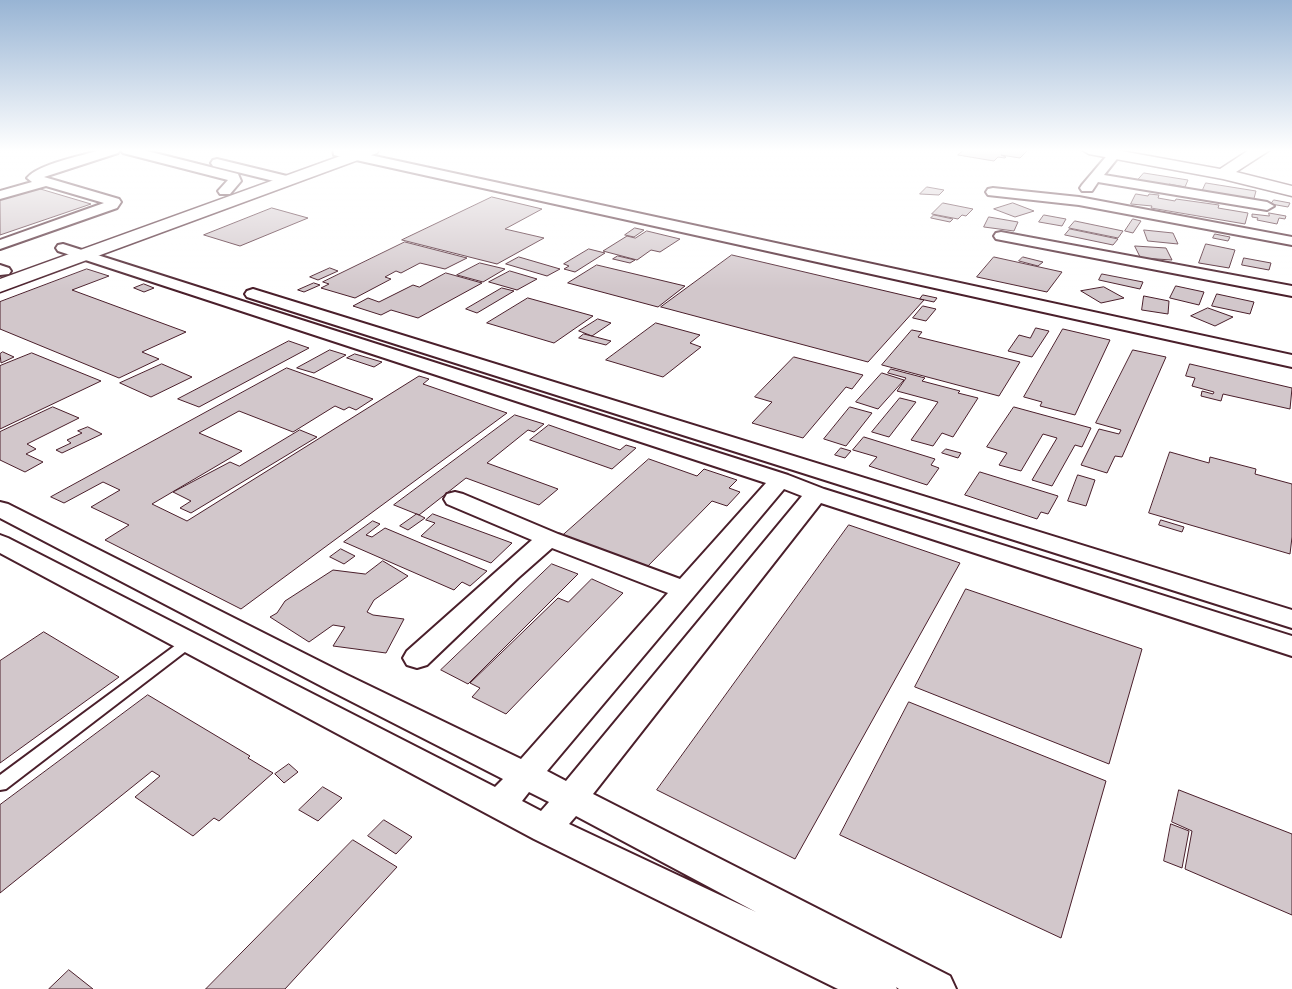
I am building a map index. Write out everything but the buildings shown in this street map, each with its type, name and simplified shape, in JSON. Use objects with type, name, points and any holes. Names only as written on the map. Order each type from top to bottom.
[{"type":"street","points":[[0,245],[112,205],[114,202],[94,196]]},
{"type":"street","points":[[1,275],[72,251],[212,196]]},
{"type":"street","points":[[72,251],[103,246],[241,196]]},
{"type":"street","points":[[541,196],[1292,361]]},
{"type":"street","points":[[1033,196],[1079,201],[1292,241]]},
{"type":"street","points":[[1079,201],[1082,196]]},
{"type":"street","points":[[1207,196],[1267,206]]},
{"type":"street","points":[[1001,236],[1292,291]]},
{"type":"street","points":[[103,246],[1292,619]]},
{"type":"street","points":[[72,251],[780,480],[816,494],[1292,646]]},
{"type":"street","points":[[500,804],[780,480]]},
{"type":"street","points":[[546,829],[816,494]]},
{"type":"street","points":[[455,499],[550,539],[685,590]]},
{"type":"street","points":[[0,509],[337,682],[570,798],[937,989]]},
{"type":"street","points":[[417,658],[509,572],[550,539]]},
{"type":"street","points":[[0,543],[546,829],[878,989]]},
{"type":"lane","points":[[0,784],[189,642]]}]
